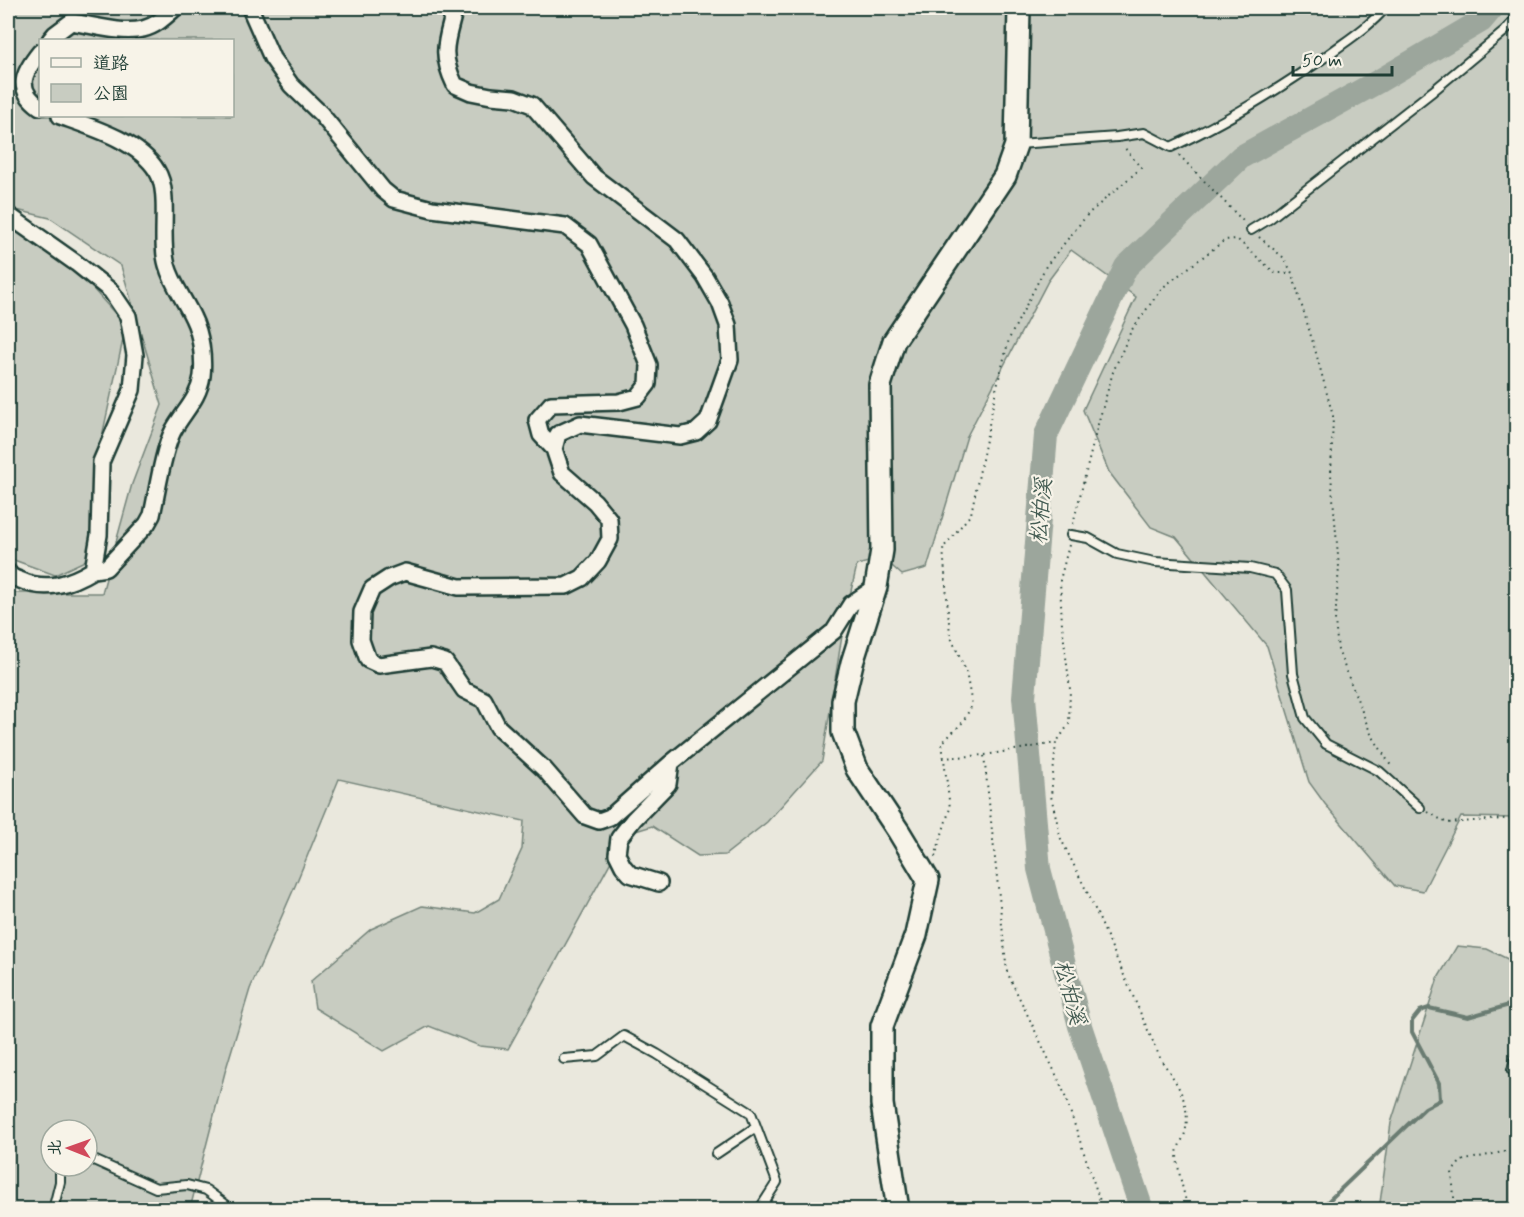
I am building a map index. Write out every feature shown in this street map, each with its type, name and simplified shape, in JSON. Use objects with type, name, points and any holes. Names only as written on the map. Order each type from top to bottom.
[{"type":"main road","points":[[898,1209],[882,1104],[882,1026],[916,935],[928,880],[856,769],[843,732],[843,701],[852,663],[876,587],[882,550],[880,385],[894,341],[1005,176],[1016,145],[1019,8]]},
{"type":"street","points":[[51,39],[71,22],[121,29],[144,29],[162,20],[175,8]]},
{"type":"street","points":[[250,8],[272,58],[291,85],[321,114],[383,190],[394,199],[432,209],[565,226],[590,244],[633,325],[649,365],[648,384],[638,397],[619,402],[550,404],[537,420],[541,435],[554,449],[562,473],[595,502],[609,519],[610,539],[598,561],[582,578],[566,586],[459,586],[405,572],[388,578],[372,589],[362,612],[361,640],[368,660],[379,665],[431,658],[445,662],[464,690],[484,700],[498,727],[545,770],[585,816],[599,821],[610,817],[671,764],[834,632],[852,604],[876,587]]},
{"type":"street","points":[[455,8],[445,50],[446,66],[455,86],[471,92],[514,98],[532,105],[594,177],[677,240],[720,303],[728,325],[730,360],[708,421],[696,432],[680,436],[580,424],[558,434],[554,449]]},
{"type":"street","points":[[39,53],[23,80],[30,100],[39,107]]},
{"type":"street","points":[[8,572],[10,576],[30,585],[52,586],[78,579],[93,570],[106,568],[147,524],[152,515],[173,432],[200,387],[202,373],[201,345],[194,319],[166,263],[163,190],[158,171],[140,152],[107,133],[63,117]]},
{"type":"street","points":[[8,215],[67,256],[111,291],[128,316],[135,355],[132,390],[101,462],[99,535],[93,570]]},
{"type":"street","points":[[659,883],[630,874],[617,854],[619,838],[668,784],[671,764]]},
{"type":"lane","points":[[1016,145],[1144,133],[1171,147],[1214,128],[1294,79],[1371,23],[1385,8]]},
{"type":"lane","points":[[1251,230],[1269,219],[1433,91],[1504,31],[1516,18]]},
{"type":"lane","points":[[1071,535],[1088,538],[1117,554],[1155,562],[1250,568],[1275,574],[1287,590],[1293,674],[1305,718],[1326,744],[1379,771],[1420,808]]},
{"type":"lane","points":[[564,1059],[597,1056],[624,1036],[751,1113],[777,1182],[759,1209]]},
{"type":"lane","points":[[1516,1055],[1512,1070],[1516,1072]]},
{"type":"lane","points":[[716,1154],[756,1127]]},
{"type":"lane","points":[[99,1162],[156,1188],[187,1185],[206,1190],[232,1209]]},
{"type":"lane","points":[[53,1209],[60,1178]]},
{"type":"path","points":[[928,880],[950,808],[942,743],[963,722],[972,705],[966,672],[950,635],[944,549],[971,514],[996,390],[1009,339],[1046,266],[1088,214],[1141,168],[1117,137]]},
{"type":"path","points":[[1171,147],[1251,230],[1284,258],[1292,273],[1333,416],[1330,475],[1339,567],[1335,621],[1338,650],[1370,732],[1395,772]]},
{"type":"path","points":[[1188,1209],[1177,1152],[1185,1132],[1186,1111],[1183,1095],[1176,1080],[1161,1060],[1091,900],[1061,839],[1051,796],[1056,743],[1069,724],[1070,689],[1062,626],[1060,580],[1113,372],[1131,331],[1162,288],[1225,240],[1237,239],[1275,273],[1292,273]]},
{"type":"path","points":[[943,758],[984,755],[1056,743]]},
{"type":"path","points":[[984,755],[1007,972],[1062,1087],[1104,1209]]},
{"type":"path","points":[[1420,808],[1447,823],[1516,818]]},
{"type":"path","points":[[1455,1209],[1452,1172],[1461,1161],[1516,1149]]},
{"type":"green space","points":[[8,8],[1516,8],[1516,818],[1461,817],[1423,891],[1395,886],[1325,804],[1309,782],[1267,646],[1176,537],[1151,527],[1109,472],[1083,410],[1136,297],[1071,250],[1048,281],[967,436],[927,568],[902,575],[883,558],[857,565],[845,617],[822,761],[767,822],[725,855],[698,856],[652,826],[626,834],[508,1049],[480,1046],[429,1026],[384,1051],[315,1008],[311,981],[371,929],[422,906],[475,913],[499,899],[522,849],[524,821],[339,779],[250,989],[225,1072],[190,1209],[8,1209],[8,593],[102,593],[132,484],[162,405],[121,266],[50,218],[8,208]]},
{"type":"green space","points":[[8,223],[18,225],[87,282],[126,326],[101,441],[89,559],[55,575],[14,560],[8,554]]},
{"type":"green space","points":[[1457,946],[1487,949],[1516,963],[1516,1209],[1379,1210],[1391,1123],[1438,978]]},
{"type":"waterway","name":"松柏溪","points":[[1142,1210],[1080,1026],[1039,869],[1024,697],[1046,435],[1126,267],[1241,157],[1379,81],[1481,21],[1492,8]]},
{"type":"waterway","points":[[1319,1210],[1425,1108],[1440,1100],[1439,1083],[1412,1032],[1412,1021],[1420,1011],[1429,1008],[1468,1017],[1516,1003]]}]
